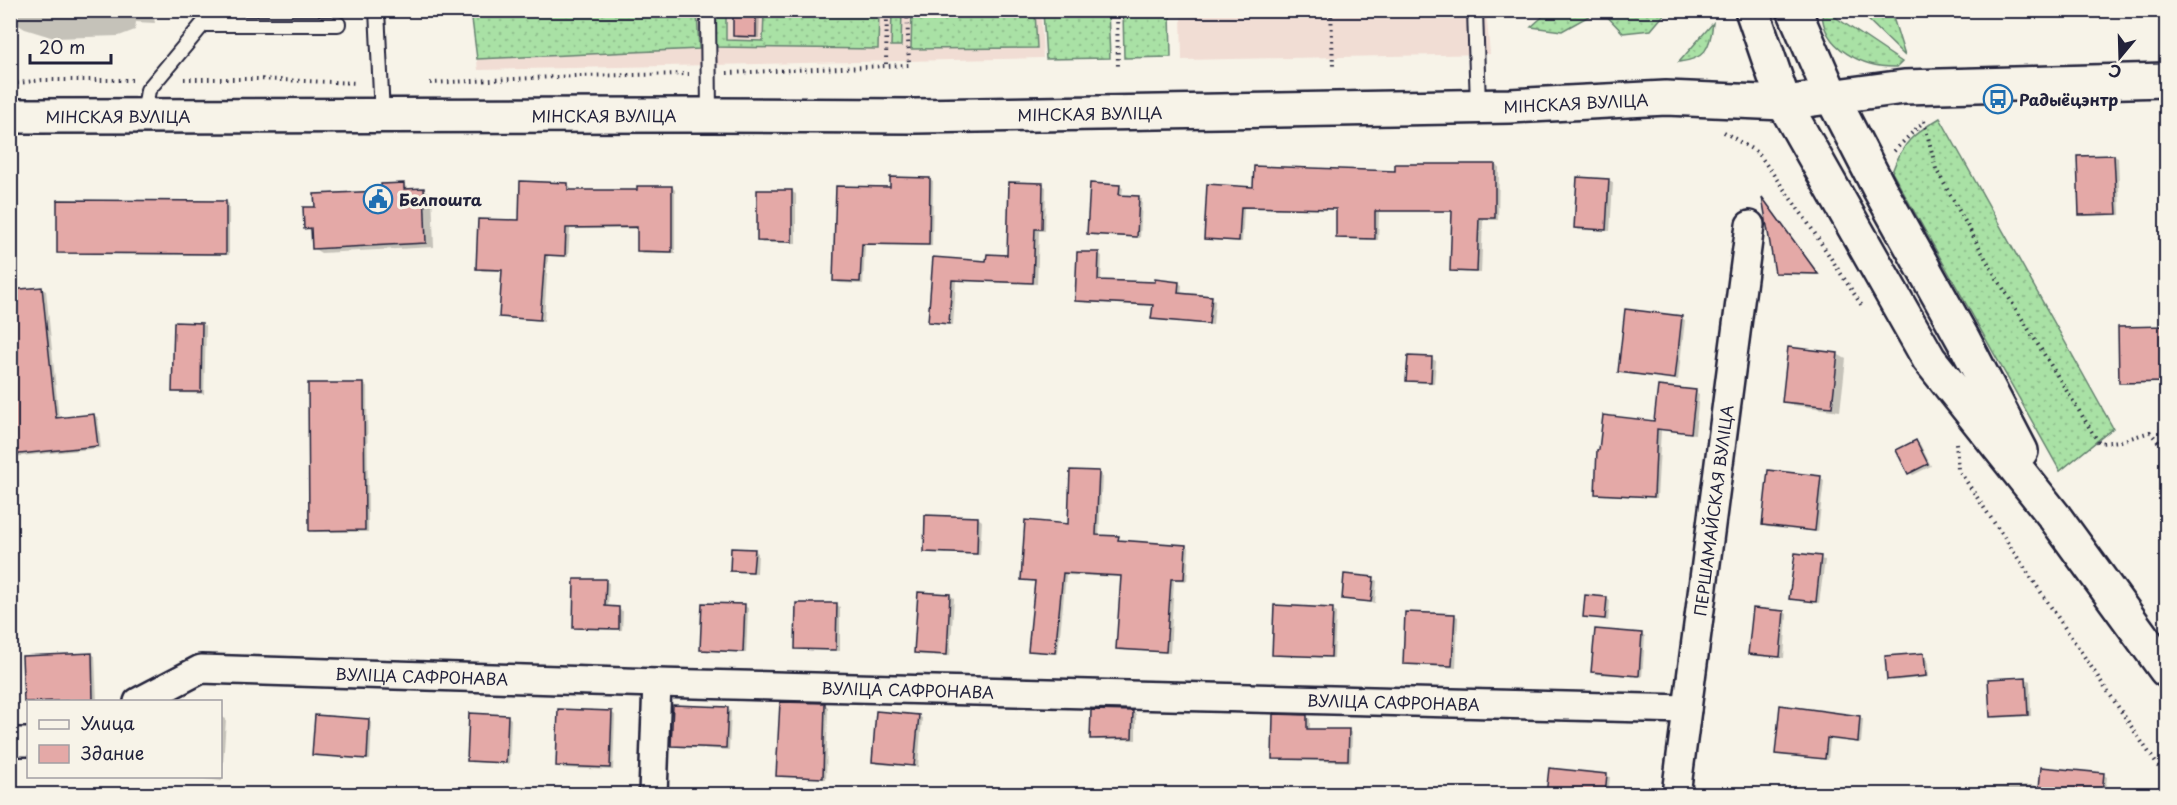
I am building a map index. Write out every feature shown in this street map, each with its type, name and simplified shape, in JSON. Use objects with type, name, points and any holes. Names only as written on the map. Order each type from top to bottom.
[{"type":"street","points":[[1752,10],[1784,103],[1929,359],[2054,516],[2166,670]]},
{"type":"street","points":[[1794,10],[1831,95],[1879,188],[1964,341],[2054,516]]},
{"type":"street","name":"МІНСКАЯ ВУЛІЦА","points":[[10,116],[144,115],[381,100],[709,115],[915,116],[1478,106],[1666,98],[1784,103],[1893,87],[2166,80]]},
{"type":"street","name":"ПЕРШАМАЙСКАЯ ВУЛІЦА","points":[[1676,795],[1750,225]]},
{"type":"street","name":"ВУЛІЦА САФРОНАВА","points":[[142,700],[201,669],[1687,709]]},
{"type":"street","points":[[653,795],[657,683]]},
{"type":"street","points":[[10,742],[27,742]]},
{"type":"lane","points":[[377,10],[381,100]]},
{"type":"lane","points":[[708,10],[709,115]]},
{"type":"lane","points":[[1475,10],[1478,106]]},
{"type":"lane","points":[[144,115],[148,90],[203,24],[338,24]]},
{"type":"path","points":[[886,64],[887,10]]},
{"type":"path","points":[[425,84],[576,76],[709,74],[886,64],[909,65],[907,10]]},
{"type":"path","points":[[1117,10],[1118,68]]},
{"type":"path","points":[[1331,10],[1333,66]]},
{"type":"path","points":[[10,84],[42,80],[255,79],[381,100]]},
{"type":"path","points":[[1893,153],[1924,121],[1936,169],[1992,272],[2100,443],[2121,441],[2150,432],[2166,451]]},
{"type":"path","points":[[1724,132],[1758,153],[1806,220],[1867,314]]},
{"type":"path","points":[[1956,441],[1958,469],[2166,778]]},
{"type":"shaded area","points":[[471,11],[1041,11],[1043,58],[478,70]]},
{"type":"shaded area","points":[[1181,11],[1486,11],[1490,54],[1182,60]]},
{"type":"green space","points":[[471,11],[697,11],[699,49],[477,59]]},
{"type":"green space","points":[[716,11],[726,11],[726,40],[763,41],[764,11],[879,11],[878,49],[715,47]]},
{"type":"green space","points":[[892,11],[902,11],[901,46],[891,46]]},
{"type":"green space","points":[[912,11],[1035,11],[1037,48],[911,49]]},
{"type":"green space","points":[[1043,11],[1108,11],[1110,58],[1046,59]]},
{"type":"green space","points":[[1123,11],[1170,11],[1171,57],[1124,58]]},
{"type":"green space","points":[[1549,11],[1598,11],[1562,31],[1531,27]]},
{"type":"green space","points":[[1602,11],[1667,11],[1651,30],[1623,33]]},
{"type":"green space","points":[[1822,11],[1826,11],[1902,62],[1897,67],[1884,66],[1871,64],[1847,54],[1829,36]]},
{"type":"green space","points":[[1859,11],[1891,11],[1905,56]]},
{"type":"green space","points":[[1713,23],[1705,51],[1688,61],[1679,62]]},
{"type":"green space","points":[[1940,118],[2113,428],[2060,471],[1892,172],[1900,153],[1910,140]]},
{"type":"building","points":[[733,10],[756,10],[756,37],[733,36]]},
{"type":"building","points":[[2114,155],[2117,214],[2079,215],[2077,156]]},
{"type":"building","points":[[1395,164],[1495,164],[1495,218],[1479,218],[1477,272],[1450,271],[1452,211],[1375,211],[1375,239],[1336,238],[1336,209],[1241,207],[1239,241],[1204,239],[1207,184],[1253,187],[1254,166],[1395,171]]},
{"type":"building","points":[[890,177],[930,178],[929,245],[862,244],[860,282],[833,281],[836,186],[890,187]]},
{"type":"building","points":[[1577,177],[1609,179],[1606,230],[1574,228]]},
{"type":"building","points":[[520,181],[568,183],[568,190],[637,190],[637,186],[672,186],[672,252],[637,251],[637,227],[566,228],[565,256],[545,255],[540,320],[499,317],[502,270],[476,269],[478,219],[519,220]]},
{"type":"building","points":[[1009,182],[1043,183],[1042,229],[1035,229],[1033,283],[952,280],[949,324],[928,322],[933,257],[986,261],[987,254],[1007,255]]},
{"type":"building","points":[[404,183],[404,189],[424,188],[426,243],[312,249],[311,228],[304,229],[303,207],[315,207],[314,194],[381,191],[381,184]]},
{"type":"building","points":[[1090,183],[1120,185],[1119,195],[1139,196],[1137,237],[1087,234]]},
{"type":"building","points":[[757,190],[792,190],[792,242],[757,241]]},
{"type":"building","points":[[1762,197],[1818,274],[1775,273]]},
{"type":"building","points":[[57,200],[226,201],[226,254],[57,253]]},
{"type":"building","points":[[1077,252],[1099,252],[1098,280],[1155,282],[1155,279],[1179,282],[1178,293],[1212,296],[1209,324],[1151,319],[1153,305],[1075,301]]},
{"type":"building","points":[[42,287],[56,418],[94,414],[98,446],[10,455],[10,290]]},
{"type":"building","points":[[1625,309],[1682,316],[1675,379],[1618,372]]},
{"type":"building","points":[[174,322],[202,323],[201,392],[172,392]]},
{"type":"building","points":[[2166,326],[2166,382],[2119,383],[2118,327]]},
{"type":"building","points":[[1788,347],[1838,353],[1832,407],[1782,402]]},
{"type":"building","points":[[1408,356],[1432,357],[1431,382],[1406,381]]},
{"type":"building","points":[[308,383],[364,383],[365,530],[309,531]]},
{"type":"building","points":[[1658,386],[1696,390],[1691,433],[1657,429],[1654,497],[1595,494],[1597,450],[1599,450],[1603,415],[1654,421]]},
{"type":"building","points":[[1916,440],[1928,464],[1908,474],[1896,450]]},
{"type":"building","points":[[1070,470],[1099,471],[1096,535],[1119,536],[1118,540],[1186,545],[1184,579],[1171,579],[1166,652],[1116,649],[1121,576],[1063,573],[1055,653],[1028,651],[1035,581],[1021,580],[1025,520],[1068,524]]},
{"type":"building","points":[[1768,470],[1821,476],[1815,531],[1762,525]]},
{"type":"building","points":[[925,515],[978,517],[977,554],[924,552]]},
{"type":"building","points":[[731,548],[755,549],[753,572],[730,571]]},
{"type":"building","points":[[1795,553],[1821,556],[1816,602],[1789,599]]},
{"type":"building","points":[[1344,574],[1374,577],[1371,602],[1342,599]]},
{"type":"building","points":[[574,579],[606,579],[605,606],[619,607],[619,629],[573,628]]},
{"type":"building","points":[[918,592],[950,594],[947,655],[914,653]]},
{"type":"building","points":[[1585,595],[1607,597],[1605,619],[1583,617]]},
{"type":"building","points":[[702,603],[745,604],[743,652],[700,650]]},
{"type":"building","points":[[796,603],[837,603],[836,650],[795,649]]},
{"type":"building","points":[[1274,605],[1333,608],[1331,657],[1272,655]]},
{"type":"building","points":[[1753,608],[1784,611],[1780,657],[1748,654]]},
{"type":"building","points":[[1405,612],[1455,614],[1452,666],[1403,664]]},
{"type":"building","points":[[1595,629],[1642,633],[1639,676],[1591,672]]},
{"type":"building","points":[[92,653],[93,700],[27,700],[24,702],[22,656]]},
{"type":"building","points":[[1924,653],[1926,676],[1887,680],[1885,656]]},
{"type":"building","points":[[2026,677],[2028,715],[1990,717],[1988,679]]},
{"type":"building","points":[[780,702],[825,703],[823,778],[776,776]]},
{"type":"building","points":[[673,705],[728,707],[726,748],[671,746]]},
{"type":"building","points":[[1780,705],[1860,716],[1858,742],[1827,738],[1825,759],[1775,754]]},
{"type":"building","points":[[558,709],[612,711],[610,768],[556,766]]},
{"type":"building","points":[[1091,710],[1133,711],[1132,738],[1090,739]]},
{"type":"building","points":[[876,711],[919,715],[914,766],[872,762]]},
{"type":"building","points":[[469,713],[508,715],[506,763],[467,761]]},
{"type":"building","points":[[1273,714],[1307,715],[1307,729],[1349,729],[1348,760],[1272,759]]},
{"type":"building","points":[[315,715],[369,719],[367,759],[312,755]]},
{"type":"building","points":[[2041,767],[2104,773],[2102,793],[2039,788]]},
{"type":"building","points":[[1549,768],[1607,774],[1605,795],[1546,795]]},
{"type":"place","name":"Радыёцэнтр","points":[[1998,99]]},
{"type":"place","name":"Белпошта","points":[[378,199]]}]
